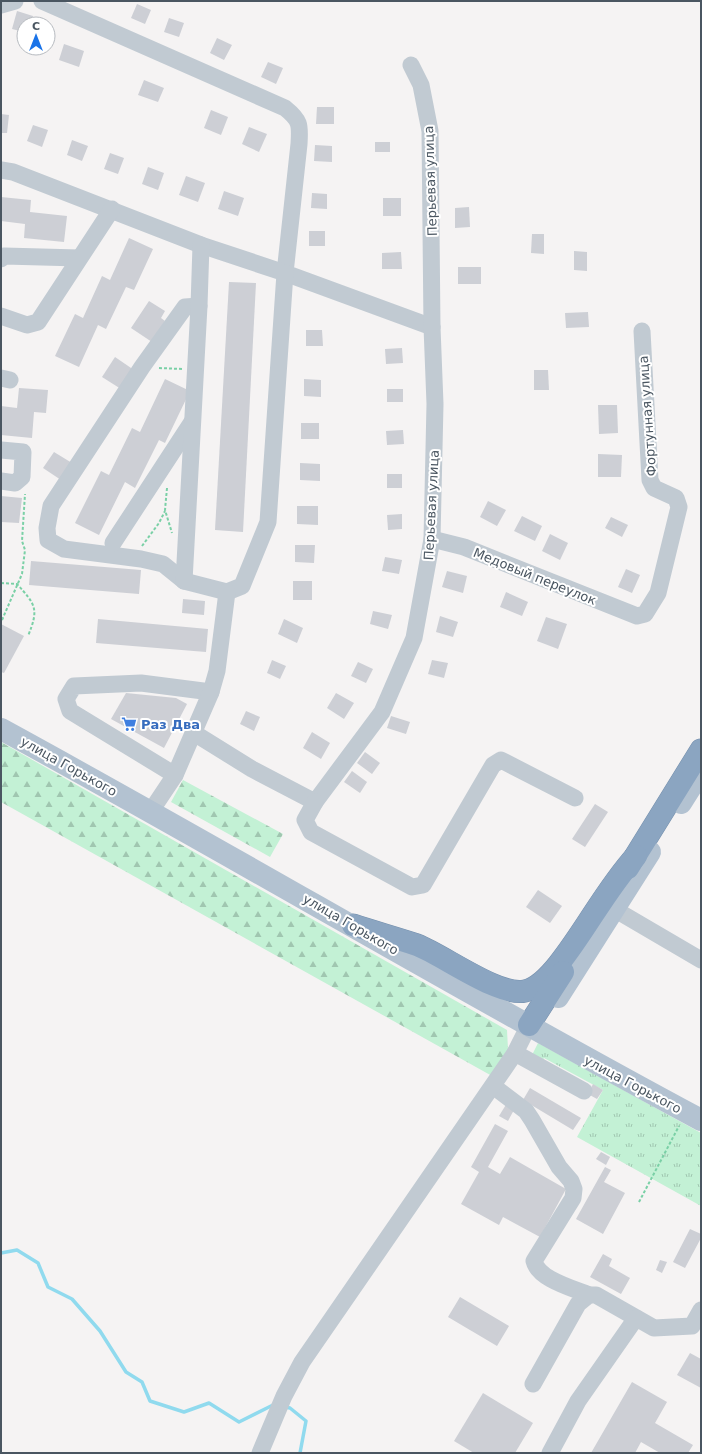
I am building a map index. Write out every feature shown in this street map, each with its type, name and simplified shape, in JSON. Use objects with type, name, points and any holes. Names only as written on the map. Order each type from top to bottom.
[{"type":"highway","points":[[533,1028],[701,750]]},
{"type":"highway","points":[[353,925],[418,946],[498,987],[514,991],[525,991],[547,978],[559,964],[618,876],[636,856]]},
{"type":"main road","name":"улица Горького","points":[[1,729],[151,811],[533,1028],[694,1116]]},
{"type":"main road","points":[[533,1028],[614,909],[701,771]]},
{"type":"street","points":[[1,5],[15,1]]},
{"type":"street","points":[[42,1],[68,7],[285,108],[294,115],[299,122],[299,144],[285,273],[268,522],[242,586],[228,592],[184,581],[163,564],[64,549],[48,540],[46,528],[51,506],[142,368],[185,307],[199,306]]},
{"type":"street","name":"Перьевая улица","points":[[411,65],[421,85],[430,131],[432,327],[435,404],[432,539],[414,638],[382,712],[316,802],[306,820],[311,832],[412,887],[423,885],[492,765],[500,760],[575,798]]},
{"type":"street","points":[[1,170],[13,172],[201,244],[432,327]]},
{"type":"street","points":[[1,316],[27,325],[38,322],[112,210]]},
{"type":"street","points":[[184,581],[201,244]]},
{"type":"street","points":[[1,259],[4,256],[79,258]]},
{"type":"street","name":"Фортунная улица","points":[[637,616],[645,614],[658,593],[678,507],[676,498],[654,488],[650,480],[642,331]]},
{"type":"street","points":[[114,543],[192,422]]},
{"type":"street","points":[[1,450],[23,452],[22,477],[15,483],[1,481]]},
{"type":"street","name":"Медовый переулок","points":[[432,539],[464,547],[637,616]]},
{"type":"street","points":[[151,811],[175,775],[212,692],[217,671],[228,592]]},
{"type":"street","points":[[175,775],[70,711],[66,699],[74,686],[141,683],[212,692]]},
{"type":"street","points":[[194,733],[252,768],[316,802]]},
{"type":"street","points":[[614,909],[701,960]]},
{"type":"street","points":[[260,1453],[284,1396],[302,1362],[533,1028]]},
{"type":"street","points":[[515,1053],[584,1091]]},
{"type":"street","points":[[492,1086],[526,1111],[559,1167],[571,1182],[574,1190],[573,1198],[534,1261],[536,1268],[542,1275],[589,1295],[596,1295],[654,1328],[692,1326],[701,1310]]},
{"type":"street","points":[[533,1384],[578,1304],[589,1295]]},
{"type":"street","points":[[550,1453],[578,1401],[636,1318]]},
{"type":"path","points":[[142,368],[195,370]]},
{"type":"path","points":[[2,620],[22,574],[25,550],[22,541],[26,496],[25,491],[18,480]]},
{"type":"path","points":[[131,558],[152,533],[165,510]]},
{"type":"path","points":[[1,583],[17,584],[32,601],[36,610],[34,623],[28,636]]},
{"type":"path","points":[[639,1202],[694,1116]]},
{"type":"green space","points":[[1,742],[507,1030],[508,1049],[492,1076],[1,802]]},
{"type":"green space","points":[[183,780],[283,834],[270,857],[171,802]]},
{"type":"green space","points":[[538,1043],[701,1133],[701,1206],[577,1137],[603,1090],[544,1058],[537,1071],[531,1057]]},
{"type":"building","points":[[137,4],[151,10],[145,24],[131,18]]},
{"type":"building","points":[[17,11],[33,16],[16,16],[16,30],[12,29]]},
{"type":"building","points":[[169,18],[184,23],[179,37],[164,32]]},
{"type":"building","points":[[217,38],[232,45],[224,60],[210,53]]},
{"type":"building","points":[[64,44],[84,51],[79,67],[59,60]]},
{"type":"building","points":[[268,62],[283,68],[276,84],[261,77]]},
{"type":"building","points":[[144,80],[164,88],[158,102],[138,95]]},
{"type":"building","points":[[317,107],[334,107],[334,124],[316,124]]},
{"type":"building","points":[[211,110],[228,117],[221,135],[204,128]]},
{"type":"building","points":[[1,114],[9,115],[7,133],[1,133]]},
{"type":"building","points":[[33,125],[48,130],[42,147],[27,141]]},
{"type":"building","points":[[249,127],[267,134],[259,152],[242,144]]},
{"type":"building","points":[[72,140],[88,146],[82,161],[67,155]]},
{"type":"building","points":[[375,142],[390,142],[390,152],[375,152]]},
{"type":"building","points":[[315,145],[332,146],[332,162],[314,161]]},
{"type":"building","points":[[110,153],[124,158],[118,174],[104,169]]},
{"type":"building","points":[[148,167],[164,173],[158,190],[142,184]]},
{"type":"building","points":[[186,176],[205,183],[198,202],[179,195]]},
{"type":"building","points":[[224,191],[244,198],[238,216],[218,209]]},
{"type":"building","points":[[312,193],[327,194],[327,209],[311,208]]},
{"type":"building","points":[[1,197],[31,200],[30,212],[67,216],[64,242],[24,238],[25,224],[1,221]]},
{"type":"building","points":[[383,198],[401,198],[401,216],[383,216]]},
{"type":"building","points":[[469,207],[470,227],[455,228],[455,208]]},
{"type":"building","points":[[309,231],[325,231],[325,246],[309,246]]},
{"type":"building","points":[[532,234],[544,234],[544,254],[531,253]]},
{"type":"building","points":[[129,238],[153,249],[134,290],[126,287],[106,329],[98,325],[79,367],[55,356],[75,314],[83,318],[102,276],[110,280]]},
{"type":"building","points":[[574,251],[587,252],[587,271],[574,270]]},
{"type":"building","points":[[401,252],[402,269],[382,269],[382,253]]},
{"type":"building","points":[[458,267],[481,267],[481,284],[458,284]]},
{"type":"building","points":[[229,282],[256,283],[243,532],[215,530]]},
{"type":"building","points":[[149,301],[165,311],[161,318],[165,321],[152,342],[131,328]]},
{"type":"building","points":[[588,312],[589,327],[566,328],[565,313]]},
{"type":"building","points":[[306,330],[322,330],[323,346],[306,346]]},
{"type":"building","points":[[402,348],[403,363],[386,364],[385,349]]},
{"type":"building","points":[[115,357],[134,370],[121,389],[102,377]]},
{"type":"building","points":[[534,370],[548,370],[549,390],[534,390]]},
{"type":"building","points":[[165,379],[190,391],[165,443],[159,440],[135,488],[125,482],[99,535],[75,523],[101,471],[109,475],[132,428],[140,432]]},
{"type":"building","points":[[304,379],[321,380],[321,397],[304,396]]},
{"type":"building","points":[[19,388],[48,390],[46,413],[34,412],[32,438],[1,435],[1,406],[17,408]]},
{"type":"building","points":[[387,389],[403,389],[403,402],[387,402]]},
{"type":"building","points":[[598,405],[617,405],[618,433],[599,434]]},
{"type":"building","points":[[301,423],[319,423],[319,439],[301,439]]},
{"type":"building","points":[[403,430],[404,444],[387,445],[386,431]]},
{"type":"building","points":[[54,452],[72,463],[61,480],[43,468]]},
{"type":"building","points":[[598,454],[622,455],[621,477],[598,477]]},
{"type":"building","points":[[300,463],[320,464],[320,481],[300,480]]},
{"type":"building","points":[[387,474],[402,474],[402,488],[387,488]]},
{"type":"building","points":[[1,496],[22,498],[19,523],[1,522]]},
{"type":"building","points":[[488,501],[506,510],[497,526],[480,517]]},
{"type":"building","points":[[297,506],[318,506],[318,525],[297,524]]},
{"type":"building","points":[[402,514],[402,529],[388,530],[387,515]]},
{"type":"building","points":[[522,516],[542,526],[535,541],[514,531]]},
{"type":"building","points":[[611,517],[628,525],[622,537],[605,528]]},
{"type":"building","points":[[550,534],[568,543],[560,560],[542,551]]},
{"type":"building","points":[[295,545],[315,545],[314,563],[295,562]]},
{"type":"building","points":[[385,557],[402,560],[399,574],[382,571]]},
{"type":"building","points":[[31,561],[141,570],[139,594],[29,585]]},
{"type":"building","points":[[626,569],[640,575],[632,593],[618,587]]},
{"type":"building","points":[[447,571],[467,576],[463,593],[442,587]]},
{"type":"building","points":[[293,581],[312,581],[312,600],[293,600]]},
{"type":"building","points":[[506,592],[528,602],[522,616],[500,607]]},
{"type":"building","points":[[183,599],[205,601],[204,615],[182,613]]},
{"type":"building","points":[[373,611],[392,615],[388,629],[370,624]]},
{"type":"building","points":[[440,616],[458,622],[453,637],[436,632]]},
{"type":"building","points":[[546,617],[567,624],[558,649],[537,641]]},
{"type":"building","points":[[98,619],[208,629],[206,652],[96,643]]},
{"type":"building","points":[[284,619],[303,628],[297,643],[278,634]]},
{"type":"building","points":[[1,624],[24,636],[4,673],[1,672]]},
{"type":"building","points":[[272,660],[286,666],[280,679],[267,673]]},
{"type":"building","points":[[432,660],[448,663],[444,678],[428,674]]},
{"type":"building","points":[[358,662],[373,669],[366,683],[351,676]]},
{"type":"building","points":[[126,693],[176,698],[187,704],[164,748],[111,719]]},
{"type":"building","points":[[336,693],[354,703],[344,719],[327,708]]},
{"type":"building","points":[[246,711],[260,717],[254,731],[240,724]]},
{"type":"building","points":[[391,716],[410,722],[406,734],[387,728]]},
{"type":"building","points":[[312,732],[330,743],[321,759],[303,748]]},
{"type":"building","points":[[365,752],[380,763],[372,774],[357,763]]},
{"type":"building","points":[[352,771],[367,782],[360,793],[344,782]]},
{"type":"building","points":[[595,804],[608,812],[585,847],[572,839]]},
{"type":"building","points":[[538,890],[562,906],[550,923],[526,907]]},
{"type":"building","points":[[593,1084],[603,1090],[597,1099],[588,1094]]},
{"type":"building","points":[[530,1088],[581,1118],[573,1130],[523,1100]]},
{"type":"building","points":[[507,1103],[515,1108],[508,1121],[499,1116]]},
{"type":"building","points":[[495,1124],[508,1131],[488,1167],[500,1174],[510,1157],[566,1189],[540,1237],[503,1217],[499,1225],[461,1204],[479,1172],[471,1167]]},
{"type":"building","points":[[601,1152],[610,1157],[606,1165],[596,1159]]},
{"type":"building","points":[[605,1167],[611,1170],[604,1182],[625,1193],[603,1234],[576,1219]]},
{"type":"building","points":[[690,1229],[701,1234],[701,1238],[685,1268],[673,1262]]},
{"type":"building","points":[[603,1254],[612,1259],[609,1266],[630,1278],[621,1294],[590,1277]]},
{"type":"building","points":[[660,1260],[667,1262],[662,1273],[656,1270]]},
{"type":"building","points":[[460,1297],[509,1326],[497,1346],[448,1317]]},
{"type":"building","points":[[690,1353],[701,1359],[701,1388],[677,1375]]},
{"type":"building","points":[[632,1382],[667,1402],[655,1423],[693,1445],[688,1453],[660,1453],[641,1442],[635,1453],[591,1453]]},
{"type":"building","points":[[483,1393],[533,1423],[515,1453],[474,1453],[454,1441]]},
{"type":"waterway","points":[[1,1253],[17,1250],[38,1263],[48,1287],[72,1299],[100,1331],[126,1372],[142,1382],[150,1401],[184,1412],[209,1403],[239,1422],[273,1405]]},
{"type":"waterway","points":[[285,1407],[290,1408],[306,1421],[300,1453]]},
{"type":"place","name":"Раз Два","points":[[129,724]]}]
